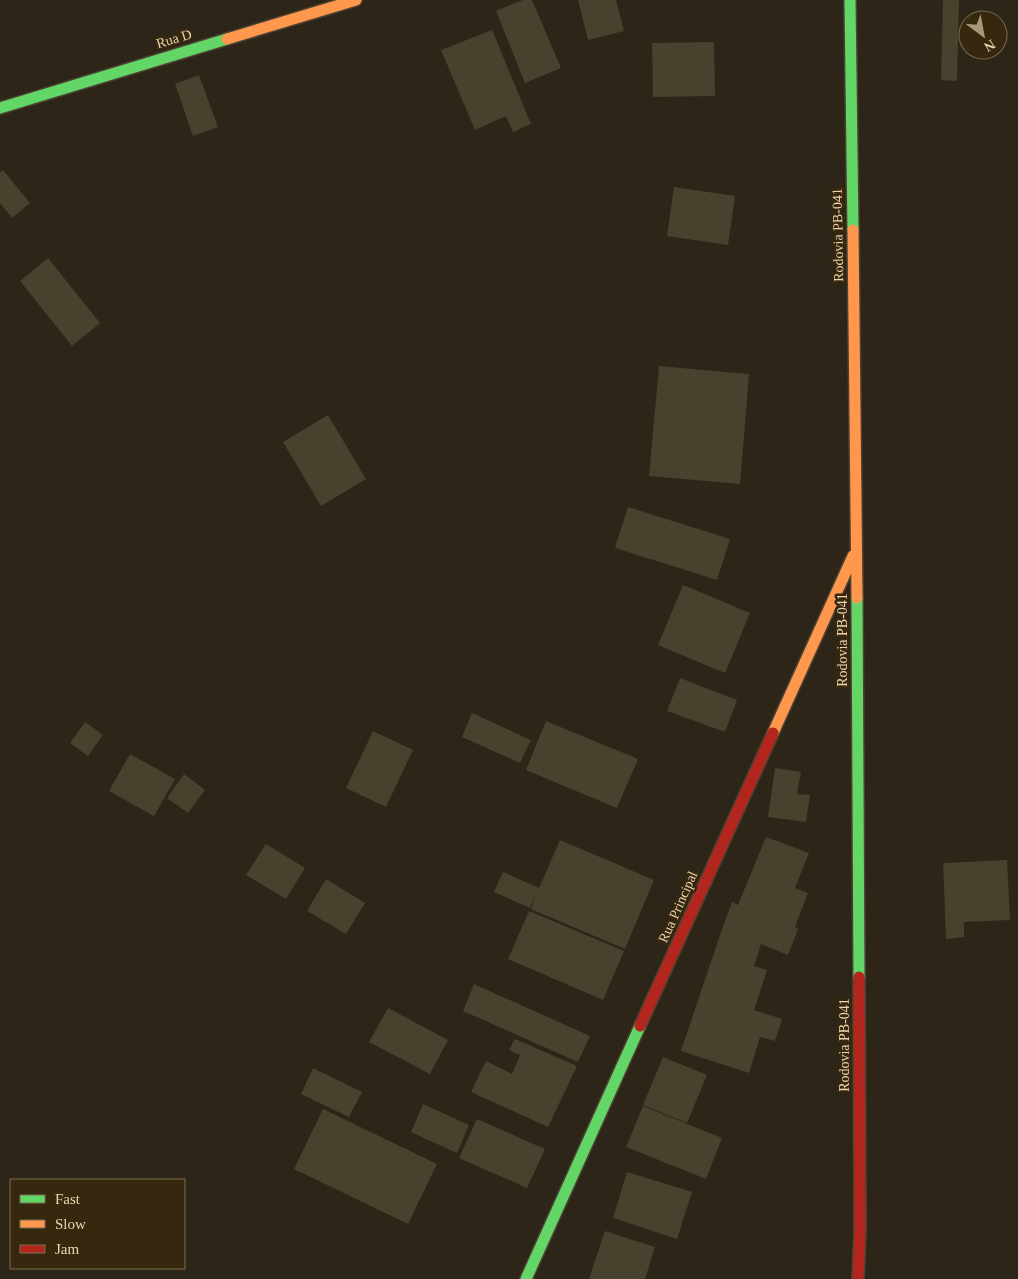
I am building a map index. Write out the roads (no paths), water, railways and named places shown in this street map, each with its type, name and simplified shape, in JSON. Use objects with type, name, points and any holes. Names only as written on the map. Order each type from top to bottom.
[{"type":"main road","name":"Rua D","points":[[0,108],[356,0]]},
{"type":"main road","name":"Rodovia PB-041","points":[[850,0],[857,547],[860,1231],[858,1279]]},
{"type":"main road","name":"Rua Principal","points":[[526,1279],[857,547]]}]
